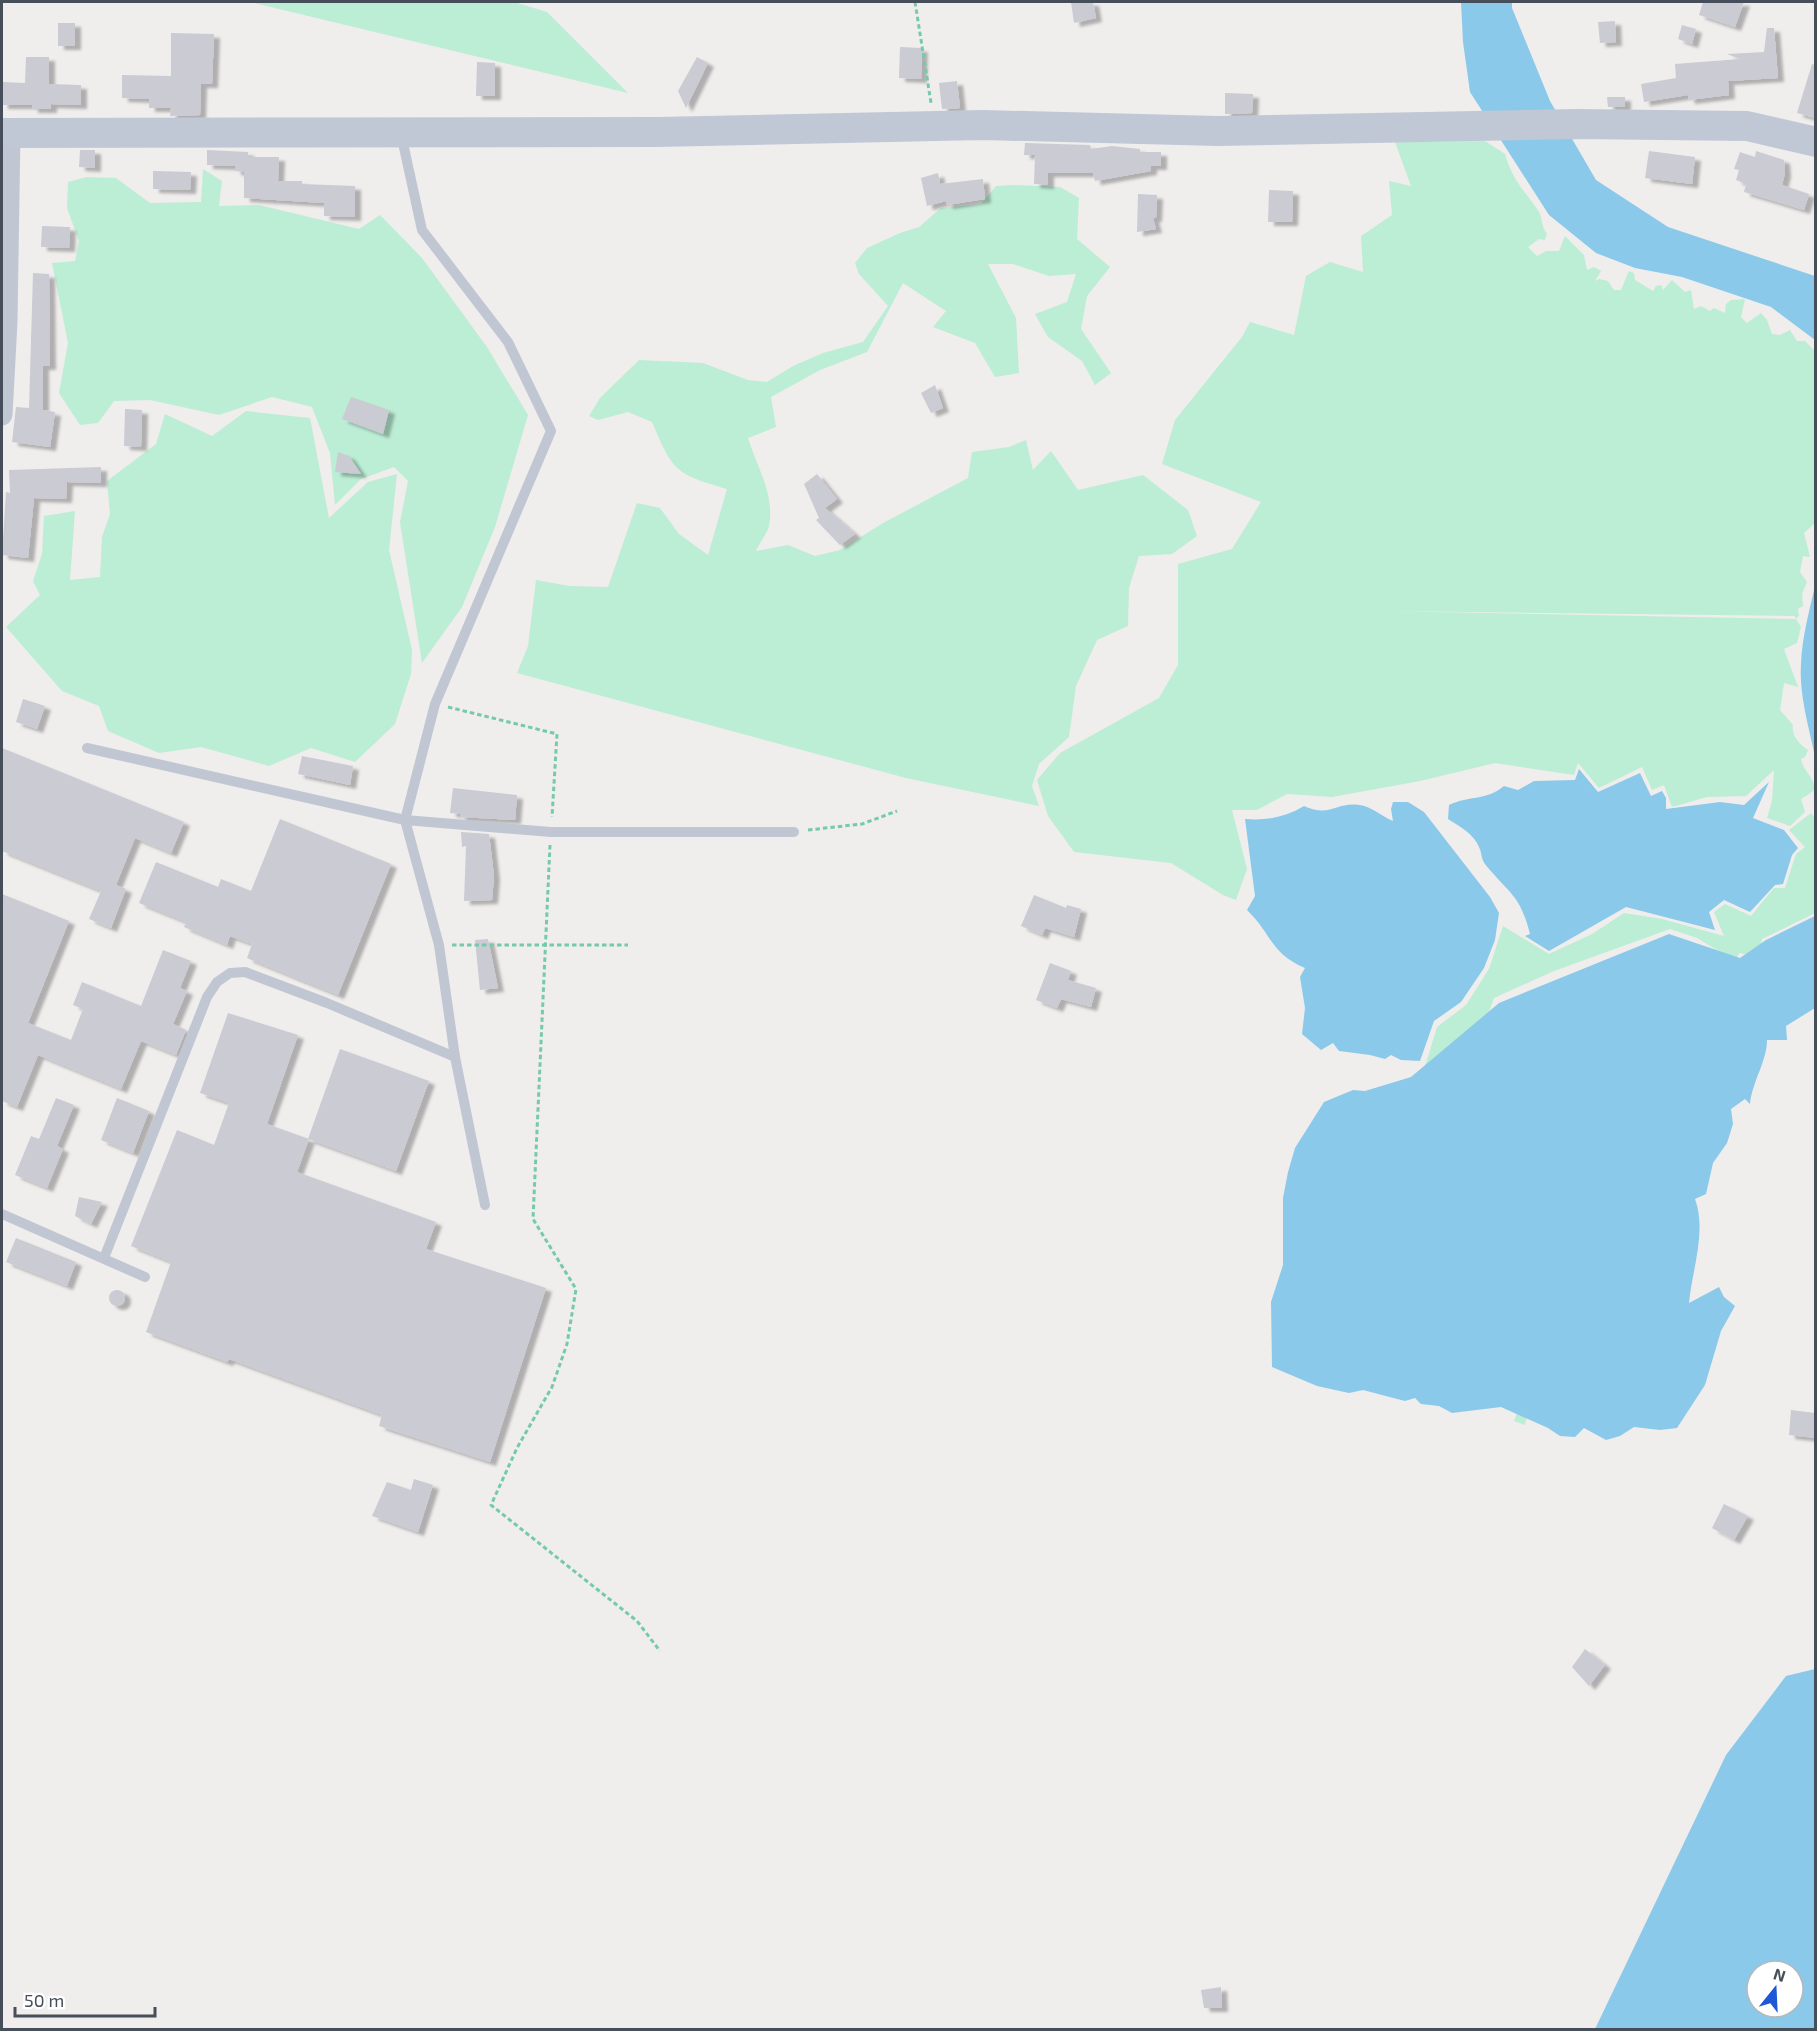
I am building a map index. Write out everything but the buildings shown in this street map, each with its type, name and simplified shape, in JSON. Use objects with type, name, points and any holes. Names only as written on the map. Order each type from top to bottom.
[{"type":"street","points":[[2,415],[7,322],[6,133],[657,132],[983,124],[1218,131],[1576,124],[1747,126],[1815,142]]},
{"type":"lane","points":[[401,131],[422,230],[508,342],[551,431],[435,704],[405,820],[439,945],[455,1057],[485,1205]]},
{"type":"lane","points":[[87,748],[405,820],[551,832],[794,832]]},
{"type":"lane","points":[[104,1258],[207,997],[217,982],[230,973],[245,972],[327,1003],[455,1057]]},
{"type":"lane","points":[[2,1214],[145,1277]]},
{"type":"path","points":[[915,2],[935,126]]},
{"type":"path","points":[[435,704],[556,734],[533,1219],[576,1289],[567,1344],[552,1387],[517,1448],[491,1505],[637,1621],[660,1651]]},
{"type":"path","points":[[794,832],[862,824],[897,811]]},
{"type":"path","points":[[439,945],[628,945]]},
{"type":"green space","points":[[250,2],[514,2],[547,12],[628,93]]},
{"type":"green space","points":[[1485,141],[1505,154],[1515,178],[1539,212],[1547,234],[1545,240],[1539,239],[1528,247],[1537,256],[1546,251],[1559,251],[1565,236],[1584,255],[1587,270],[1594,267],[1601,271],[1595,281],[1599,279],[1608,281],[1614,290],[1621,290],[1629,271],[1634,273],[1635,280],[1653,291],[1656,286],[1661,285],[1663,290],[1672,280],[1685,292],[1691,290],[1694,309],[1701,306],[1710,311],[1714,308],[1725,313],[1726,304],[1731,300],[1745,299],[1741,317],[1747,323],[1761,313],[1767,320],[1772,334],[1780,335],[1790,330],[1797,341],[1805,341],[1815,351],[1815,523],[1804,533],[1810,557],[1803,556],[1800,572],[1807,582],[1802,594],[1803,606],[1798,609],[1799,616],[1796,619],[1801,627],[1797,643],[1784,649],[1798,687],[1784,683],[1780,710],[1793,725],[1793,733],[1797,740],[1808,750],[1805,757],[1801,759],[1815,790],[1801,799],[1805,812],[1790,826],[1767,818],[1772,801],[1774,770],[1746,796],[1707,797],[1672,807],[1664,785],[1652,790],[1642,767],[1599,788],[1578,763],[1574,775],[1495,763],[1420,781],[1332,797],[1287,794],[1257,810],[1232,810],[1247,869],[1236,900],[1223,895],[1171,863],[1074,852],[1048,816],[1037,780],[1060,753],[1159,698],[1178,665],[1178,564],[1232,549],[1261,502],[1162,464],[1175,420],[1242,337],[1250,322],[1294,335],[1306,276],[1330,262],[1363,272],[1361,236],[1392,215],[1389,181],[1411,186],[1395,142]],"holes":[[[1386,611],[1794,616],[1795,619]]]},
{"type":"green space","points":[[203,169],[222,181],[219,206],[259,205],[359,229],[380,215],[422,258],[487,347],[528,415],[495,527],[462,607],[422,663],[400,522],[408,481],[394,467],[361,479],[335,505],[330,453],[312,407],[272,397],[219,415],[150,400],[114,401],[98,423],[80,425],[59,393],[68,343],[52,263],[75,261],[79,241],[67,208],[68,182],[87,177],[116,178],[150,203],[201,202]]},
{"type":"green space","points":[[996,186],[1060,187],[1079,198],[1077,239],[1110,267],[1087,296],[1081,329],[1111,373],[1095,385],[1082,361],[1048,337],[1035,314],[1067,302],[1076,274],[1049,276],[1013,264],[988,264],[1016,318],[1019,373],[995,377],[975,343],[933,327],[946,311],[903,283],[867,352],[820,370],[771,397],[776,427],[748,438],[770,503],[769,526],[756,551],[788,545],[815,556],[840,550],[883,523],[968,478],[972,452],[1009,447],[1026,440],[1033,470],[1051,451],[1078,490],[1143,475],[1188,510],[1197,536],[1172,554],[1139,556],[1129,588],[1128,626],[1097,640],[1076,686],[1069,737],[1039,764],[1032,786],[1039,806],[906,778],[517,673],[528,646],[536,580],[569,586],[608,587],[637,503],[660,508],[679,534],[708,555],[727,489],[697,479],[678,469],[665,451],[652,422],[628,412],[598,420],[589,416],[600,398],[639,360],[703,363],[748,380],[767,382],[793,366],[823,353],[863,342],[888,306],[859,274],[855,263],[867,248],[919,227],[941,208],[981,204]]},
{"type":"green space","points":[[246,411],[310,418],[329,518],[368,482],[397,474],[389,550],[412,650],[411,674],[395,724],[355,762],[311,748],[269,766],[201,747],[159,753],[108,731],[99,706],[62,691],[6,627],[40,595],[33,581],[42,554],[44,516],[75,511],[70,580],[100,577],[102,537],[110,514],[107,481],[156,444],[165,414],[212,436]]},
{"type":"green space","points":[[1811,813],[1815,818],[1815,913],[1762,939],[1759,957],[1739,953],[1699,1047],[1528,1411],[1525,1425],[1514,1421],[1532,1376],[1727,956],[1697,938],[1670,929],[1554,971],[1494,998],[1486,1020],[1424,1070],[1437,1027],[1466,1005],[1489,969],[1503,926],[1549,954],[1592,934],[1624,913],[1662,919],[1724,936],[1714,912],[1725,904],[1751,916],[1774,888],[1785,888],[1796,854],[1805,847],[1789,830]]},
{"type":"water","points":[[1461,2],[1512,2],[1512,8],[1550,101],[1596,180],[1668,227],[1815,276],[1815,340],[1771,307],[1682,277],[1635,268],[1596,253],[1549,215],[1470,92],[1463,42]]},
{"type":"water","points":[[1815,586],[1815,756],[1805,711],[1801,675],[1804,635]]},
{"type":"water","points":[[1579,769],[1598,792],[1640,773],[1651,796],[1662,791],[1666,798],[1666,809],[1720,802],[1744,805],[1769,782],[1753,818],[1784,830],[1798,848],[1792,855],[1783,884],[1775,885],[1750,912],[1724,900],[1709,912],[1715,930],[1626,907],[1549,951],[1525,936],[1530,934],[1518,902],[1485,864],[1474,838],[1448,819],[1449,805],[1491,794],[1504,786],[1518,790],[1534,781],[1575,780]]},
{"type":"water","points":[[1393,802],[1408,802],[1424,812],[1490,897],[1499,913],[1495,940],[1484,968],[1461,1002],[1434,1021],[1420,1061],[1401,1060],[1391,1055],[1385,1059],[1339,1051],[1333,1043],[1321,1050],[1302,1034],[1305,1008],[1300,977],[1305,968],[1293,962],[1278,949],[1247,910],[1255,896],[1245,819],[1276,817],[1304,806],[1327,810],[1359,805],[1368,807],[1393,821],[1391,809]]},
{"type":"water","points":[[1815,916],[1815,1008],[1786,1026],[1787,1040],[1767,1040],[1765,1056],[1750,1104],[1745,1099],[1731,1109],[1733,1124],[1727,1143],[1713,1163],[1706,1194],[1695,1199],[1700,1224],[1689,1303],[1719,1287],[1724,1297],[1735,1306],[1721,1331],[1705,1385],[1677,1428],[1660,1430],[1634,1427],[1620,1436],[1606,1440],[1584,1428],[1575,1437],[1560,1436],[1548,1428],[1501,1407],[1452,1413],[1439,1406],[1421,1404],[1415,1398],[1405,1401],[1363,1390],[1349,1393],[1317,1386],[1272,1367],[1271,1302],[1283,1265],[1283,1198],[1288,1172],[1295,1148],[1324,1102],[1353,1090],[1365,1091],[1411,1077],[1499,1003],[1669,934],[1740,958],[1766,940]]},
{"type":"water","points":[[1815,1669],[1815,2029],[1595,2029],[1726,1755],[1786,1676]]}]
